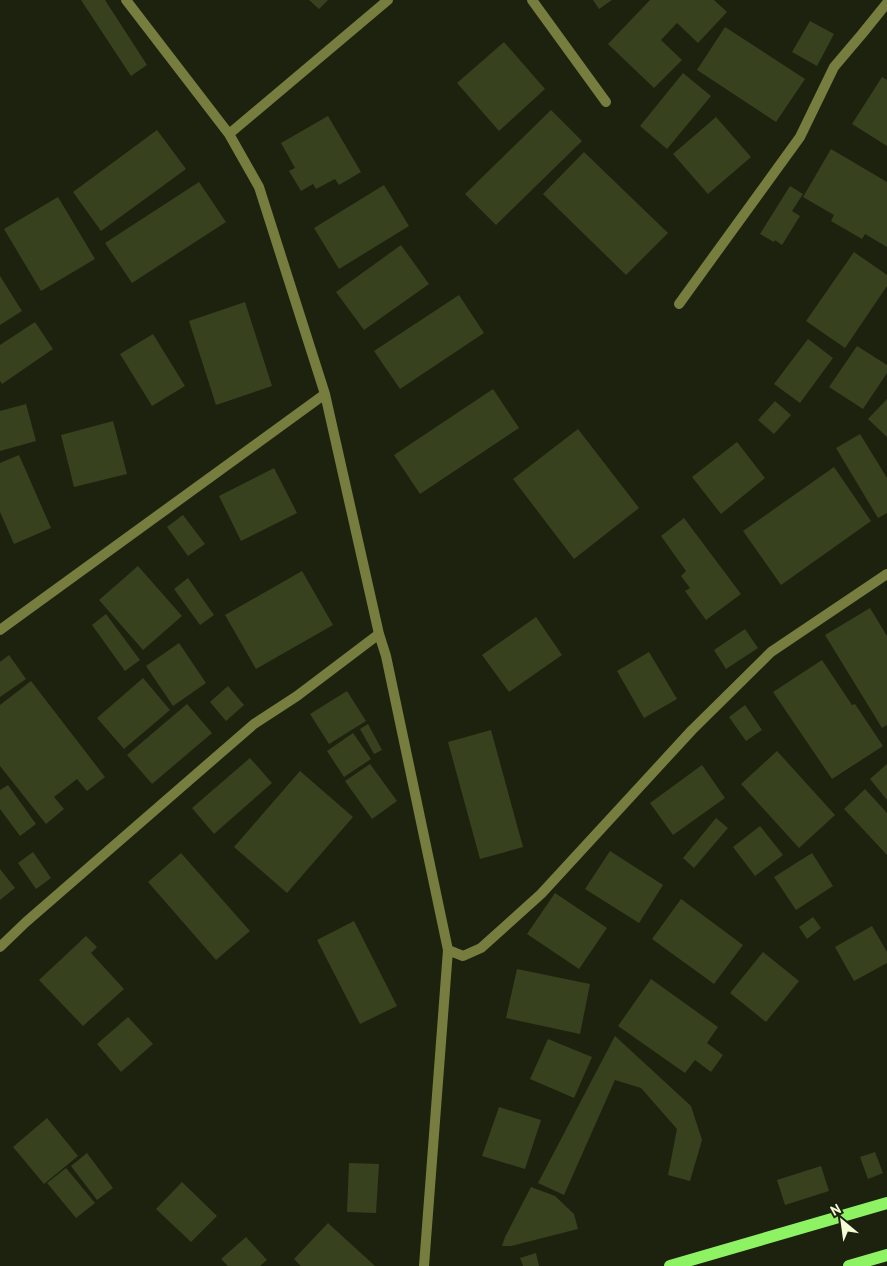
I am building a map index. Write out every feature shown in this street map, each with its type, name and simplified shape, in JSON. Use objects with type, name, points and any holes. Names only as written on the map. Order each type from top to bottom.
[{"type":"main road","points":[[670,1266],[887,1203]]},
{"type":"main road","points":[[849,1266],[887,1256]]},
{"type":"street","points":[[126,0],[229,134],[259,187],[325,394],[379,634],[386,656],[448,950],[424,1266]]},
{"type":"street","points":[[229,134],[388,0]]},
{"type":"street","points":[[532,0],[606,102]]},
{"type":"street","points":[[679,304],[800,137],[834,67],[887,3]]},
{"type":"street","points":[[0,630],[325,394]]},
{"type":"street","points":[[448,950],[463,956],[481,948],[542,894],[692,730],[771,652],[887,574]]},
{"type":"street","points":[[0,947],[26,922],[254,724],[297,696],[379,634]]},
{"type":"building","points":[[81,0],[105,0],[147,65],[131,76]]},
{"type":"building","points":[[309,0],[328,0],[319,9]]},
{"type":"building","points":[[593,0],[612,0],[599,9]]},
{"type":"building","points":[[650,0],[714,0],[727,12],[698,43],[677,23],[661,40],[682,60],[654,88],[608,44]]},
{"type":"building","points":[[810,21],[834,34],[817,66],[792,52]]},
{"type":"building","points":[[725,27],[805,79],[776,122],[697,70]]},
{"type":"building","points":[[504,42],[545,89],[499,131],[457,83]]},
{"type":"building","points":[[683,73],[711,96],[667,149],[640,126]]},
{"type":"building","points":[[882,77],[887,80],[887,146],[852,124]]},
{"type":"building","points":[[551,110],[582,141],[496,225],[465,194]]},
{"type":"building","points":[[328,116],[361,172],[339,185],[335,179],[316,189],[313,184],[301,191],[289,171],[295,168],[281,143]]},
{"type":"building","points":[[716,117],[751,157],[708,194],[673,154]]},
{"type":"building","points":[[157,130],[186,169],[101,231],[73,192]]},
{"type":"building","points":[[831,149],[887,182],[887,247],[865,234],[862,239],[831,221],[834,215],[803,197]]},
{"type":"building","points":[[584,152],[668,233],[626,275],[543,194]]},
{"type":"building","points":[[199,182],[226,222],[132,283],[105,243]]},
{"type":"building","points":[[384,185],[409,226],[339,269],[314,228]]},
{"type":"building","points":[[790,186],[803,194],[792,211],[800,216],[782,245],[760,234]]},
{"type":"building","points":[[58,197],[95,259],[41,291],[4,229]]},
{"type":"building","points":[[401,245],[429,284],[364,330],[336,292]]},
{"type":"building","points":[[854,252],[887,275],[887,286],[845,348],[806,321]]},
{"type":"building","points":[[0,276],[22,311],[0,325]]},
{"type":"building","points":[[459,295],[484,333],[400,389],[374,351]]},
{"type":"building","points":[[245,302],[272,386],[216,405],[189,321]]},
{"type":"building","points":[[35,322],[53,349],[2,384],[0,381],[0,345]]},
{"type":"building","points":[[153,334],[185,386],[152,406],[120,354]]},
{"type":"building","points":[[808,339],[833,358],[800,403],[774,384]]},
{"type":"building","points":[[857,346],[887,365],[887,373],[863,409],[829,387]]},
{"type":"building","points":[[493,389],[519,428],[420,494],[394,455]]},
{"type":"building","points":[[887,399],[887,437],[868,419]]},
{"type":"building","points":[[775,401],[791,415],[774,434],[758,420]]},
{"type":"building","points":[[26,404],[36,441],[0,451],[0,411]]},
{"type":"building","points":[[113,421],[127,474],[74,487],[61,435]]},
{"type":"building","points":[[578,429],[639,508],[574,559],[513,479]]},
{"type":"building","points":[[860,434],[887,478],[887,513],[878,518],[836,448]]},
{"type":"building","points":[[737,442],[765,478],[721,514],[692,477]]},
{"type":"building","points":[[19,455],[51,528],[14,544],[0,512],[0,463]]},
{"type":"building","points":[[834,467],[871,521],[781,585],[743,531]]},
{"type":"building","points":[[274,468],[297,513],[241,541],[219,496]]},
{"type":"building","points":[[183,515],[205,544],[188,556],[167,527]]},
{"type":"building","points":[[684,518],[741,594],[706,620],[685,591],[690,588],[681,576],[686,571],[661,536]]},
{"type":"building","points":[[138,566],[182,616],[143,650],[99,600]]},
{"type":"building","points":[[302,571],[333,625],[256,669],[225,615]]},
{"type":"building","points":[[188,578],[214,615],[200,625],[174,589]]},
{"type":"building","points":[[870,608],[887,636],[887,725],[882,728],[825,635]]},
{"type":"building","points":[[106,614],[140,660],[125,671],[92,625]]},
{"type":"building","points":[[536,617],[562,655],[509,692],[482,655]]},
{"type":"building","points":[[745,629],[758,648],[726,669],[714,650]]},
{"type":"building","points":[[179,643],[206,683],[173,706],[146,666]]},
{"type":"building","points":[[649,652],[677,699],[644,718],[617,671]]},
{"type":"building","points":[[9,655],[26,679],[0,697],[0,662]]},
{"type":"building","points":[[822,660],[852,705],[855,704],[883,746],[832,779],[773,692]]},
{"type":"building","points":[[143,678],[170,710],[124,749],[97,718]]},
{"type":"building","points":[[31,681],[105,777],[87,791],[77,779],[54,797],[64,809],[46,824],[0,766],[0,705]]},
{"type":"building","points":[[228,686],[244,705],[226,721],[210,702]]},
{"type":"building","points":[[347,691],[366,721],[329,744],[310,714]]},
{"type":"building","points":[[187,704],[212,733],[152,784],[127,755]]},
{"type":"building","points":[[745,705],[762,730],[746,741],[729,717]]},
{"type":"building","points":[[368,724],[382,750],[374,754],[360,729]]},
{"type":"building","points":[[491,730],[523,847],[480,859],[448,742]]},
{"type":"building","points":[[353,733],[371,759],[344,777],[327,751]]},
{"type":"building","points":[[777,751],[835,815],[799,848],[741,784]]},
{"type":"building","points":[[250,758],[272,783],[214,834],[192,808]]},
{"type":"building","points":[[370,764],[397,801],[372,819],[345,781]]},
{"type":"building","points":[[887,764],[887,800],[870,779]]},
{"type":"building","points":[[702,765],[725,798],[673,835],[650,803]]},
{"type":"building","points":[[300,771],[353,817],[287,893],[234,847]]},
{"type":"building","points":[[8,785],[36,824],[20,836],[0,809],[0,790]]},
{"type":"building","points":[[865,789],[887,813],[887,855],[844,809]]},
{"type":"building","points":[[716,818],[728,828],[694,868],[683,858]]},
{"type":"building","points":[[760,826],[783,855],[755,876],[733,847]]},
{"type":"building","points":[[610,851],[663,885],[639,923],[585,889]]},
{"type":"building","points":[[33,852],[51,878],[36,889],[18,863]]},
{"type":"building","points":[[181,853],[250,931],[216,960],[148,882]]},
{"type":"building","points":[[812,853],[833,886],[796,910],[774,877]]},
{"type":"building","points":[[0,869],[15,888],[0,900]]},
{"type":"building","points":[[555,893],[607,928],[579,969],[527,934]]},
{"type":"building","points":[[681,899],[743,945],[714,984],[652,939]]},
{"type":"building","points":[[813,917],[821,928],[807,939],[799,927]]},
{"type":"building","points":[[354,921],[397,1006],[360,1024],[317,940]]},
{"type":"building","points":[[872,926],[887,952],[887,963],[854,981],[835,947]]},
{"type":"building","points":[[86,936],[97,947],[91,953],[124,989],[83,1026],[39,980]]},
{"type":"building","points":[[763,952],[799,981],[766,1022],[730,993]]},
{"type":"building","points":[[517,969],[590,984],[580,1034],[506,1018]]},
{"type":"building","points":[[651,979],[718,1027],[707,1043],[723,1055],[711,1072],[695,1060],[685,1073],[618,1026]]},
{"type":"building","points":[[128,1017],[153,1044],[121,1072],[97,1044]]},
{"type":"building","points":[[615,1036],[691,1106],[702,1140],[690,1181],[668,1175],[677,1129],[641,1088],[615,1080],[564,1195],[538,1183]]},
{"type":"building","points":[[548,1039],[592,1057],[574,1098],[530,1079]]},
{"type":"building","points":[[499,1107],[541,1120],[525,1169],[482,1156]]},
{"type":"building","points":[[47,1118],[78,1156],[44,1184],[13,1147]]},
{"type":"building","points":[[875,1152],[883,1173],[868,1179],[860,1157]]},
{"type":"building","points":[[87,1153],[113,1188],[97,1200],[71,1166]]},
{"type":"building","points":[[349,1163],[379,1164],[376,1213],[347,1212]]},
{"type":"building","points":[[821,1166],[829,1191],[785,1205],[777,1180]]},
{"type":"building","points":[[66,1168],[95,1203],[76,1218],[47,1183]]},
{"type":"building","points":[[182,1182],[217,1216],[191,1242],[156,1209]]},
{"type":"building","points":[[531,1187],[555,1196],[574,1214],[578,1229],[511,1246],[502,1246],[505,1237]]},
{"type":"building","points":[[328,1223],[375,1266],[301,1266],[294,1259]]},
{"type":"building","points":[[246,1237],[267,1260],[260,1266],[228,1266],[221,1259]]},
{"type":"building","points":[[536,1253],[539,1266],[523,1266],[520,1258]]}]
